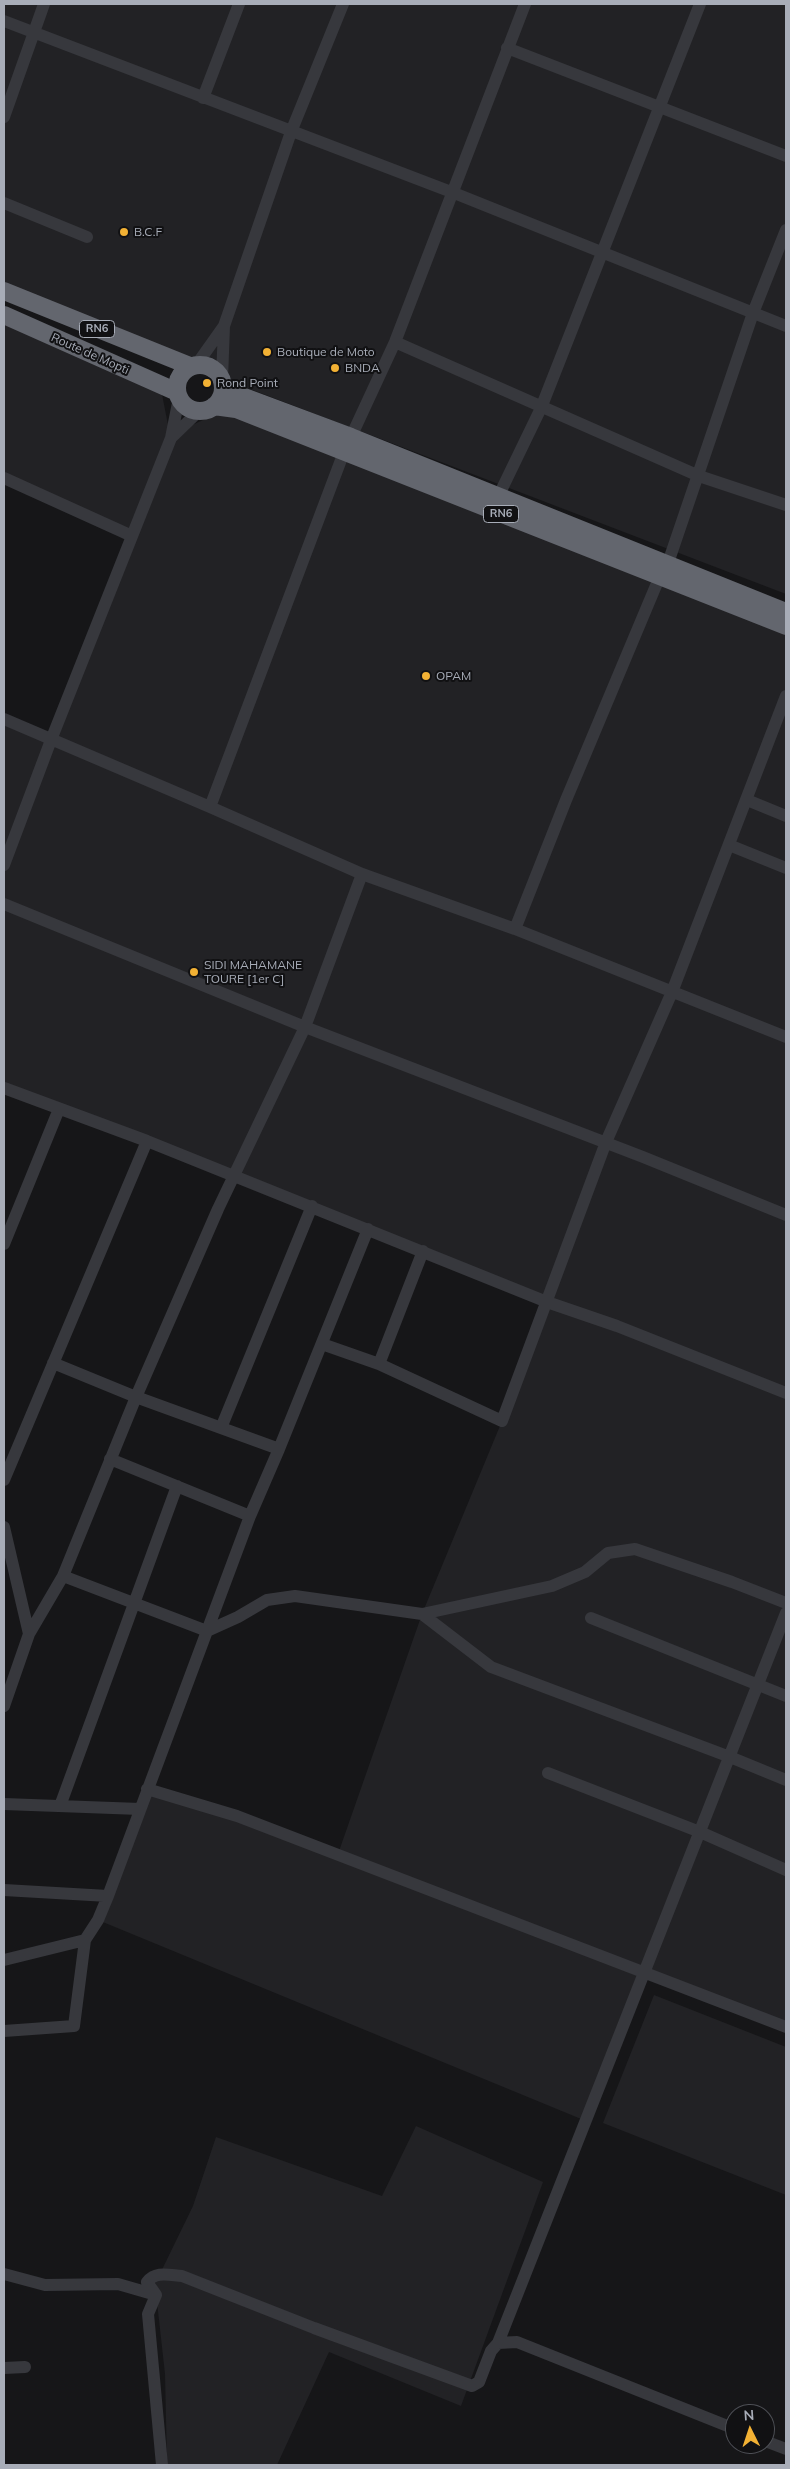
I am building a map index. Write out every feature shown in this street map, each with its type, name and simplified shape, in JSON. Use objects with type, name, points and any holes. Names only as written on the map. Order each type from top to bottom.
[{"type":"highway","name":"Route de Mopti","points":[[4,291],[194,365]]},
{"type":"highway","name":"Route de Mopti","points":[[4,315],[178,395]]},
{"type":"highway","points":[[194,365],[209,366],[222,383],[219,400],[207,408],[187,407],[178,395],[177,380],[194,365]]},
{"type":"highway","name":"RN6","points":[[222,383],[236,394],[348,445],[664,570],[786,612]]},
{"type":"highway","name":"RN6","points":[[207,408],[236,409],[348,445],[498,497],[786,626]]},
{"type":"street","points":[[4,117],[44,4]]},
{"type":"street","points":[[203,98],[239,4]]},
{"type":"street","points":[[222,383],[224,326],[291,132],[343,4]]},
{"type":"street","points":[[210,807],[348,445],[395,342],[525,4]]},
{"type":"street","points":[[498,497],[541,408],[661,108],[700,4]]},
{"type":"street","points":[[4,22],[454,192],[786,326]]},
{"type":"street","points":[[507,48],[786,156]]},
{"type":"street","points":[[4,203],[87,237]]},
{"type":"street","points":[[515,929],[566,800],[664,570],[699,476],[753,313],[786,230]]},
{"type":"street","points":[[194,365],[224,326]]},
{"type":"street","points":[[395,342],[541,408],[699,476],[786,505]]},
{"type":"street","points":[[4,865],[50,740],[171,438],[178,395]]},
{"type":"street","points":[[171,438],[207,408]]},
{"type":"street","points":[[4,478],[132,536]]},
{"type":"street","points":[[322,1344],[379,1364],[502,1421],[606,1142],[672,992],[786,696]]},
{"type":"street","points":[[4,719],[362,874],[515,929],[786,1037]]},
{"type":"street","points":[[747,800],[786,816]]},
{"type":"street","points":[[729,845],[786,868]]},
{"type":"street","points":[[4,1706],[29,1634],[63,1576],[136,1397],[235,1175],[305,1026],[362,874]]},
{"type":"street","points":[[4,904],[305,1026],[606,1142],[786,1215]]},
{"type":"street","points":[[4,1088],[235,1175],[547,1302],[616,1326],[786,1394]]},
{"type":"street","points":[[4,1244],[58,1109]]},
{"type":"street","points":[[4,1480],[147,1141]]},
{"type":"street","points":[[221,1428],[312,1206]]},
{"type":"street","points":[[4,2031],[74,2026],[85,1940],[98,1920],[108,1896],[250,1516],[368,1229]]},
{"type":"street","points":[[379,1364],[423,1251]]},
{"type":"street","points":[[53,1363],[136,1397],[279,1449]]},
{"type":"street","points":[[110,1459],[250,1516]]},
{"type":"street","points":[[60,1806],[177,1486]]},
{"type":"street","points":[[4,1527],[29,1634]]},
{"type":"street","points":[[63,1576],[207,1631],[238,1617],[267,1600],[295,1596],[422,1614],[552,1586],[585,1572],[608,1553],[635,1549],[732,1582],[786,1603]]},
{"type":"street","points":[[156,2295],[146,2282],[152,2276],[160,2274],[182,2276],[314,2328],[472,2386],[479,2382],[491,2351],[498,2343],[786,1613]]},
{"type":"street","points":[[422,1614],[491,1667],[786,1780]]},
{"type":"street","points":[[591,1618],[786,1696]]},
{"type":"street","points":[[548,1773],[700,1832],[786,1870]]},
{"type":"street","points":[[147,1790],[237,1816],[786,2027]]},
{"type":"street","points":[[4,1804],[140,1809]]},
{"type":"street","points":[[4,1890],[108,1896]]},
{"type":"street","points":[[4,1960],[85,1940]]},
{"type":"street","points":[[4,2274],[45,2285],[118,2284],[156,2295]]},
{"type":"street","points":[[156,2295],[148,2314],[162,2465]]},
{"type":"street","points":[[498,2343],[517,2342],[725,2425]]},
{"type":"street","points":[[4,2368],[25,2367]]},
{"type":"shaded area","points":[[4,4],[786,4],[786,594],[190,366],[4,284]]},
{"type":"shaded area","points":[[4,316],[159,379],[170,435],[232,407],[786,623],[786,2027],[644,1973],[586,2121],[98,1920],[147,1789],[338,1854],[422,1614],[502,1421],[547,1303],[4,1088],[4,719],[50,740],[132,536],[4,478]]},
{"type":"shaded area","points":[[654,1995],[786,2047],[786,2195],[603,2123]]},
{"type":"shaded area","points":[[416,2126],[543,2182],[461,2406],[329,2352],[277,2465],[161,2465],[167,2463],[165,2374],[155,2284],[193,2206],[216,2137],[382,2196]]},
{"type":"place","name":"B.C.F","points":[[124,232]]},
{"type":"place","name":"Boutique de Moto","points":[[267,352]]},
{"type":"place","name":"BNDA","points":[[335,368]]},
{"type":"place","name":"Rond Point","points":[[207,383]]},
{"type":"place","name":"OPAM","points":[[426,676]]},
{"type":"place","name":"SIDI MAHAMANE TOURE [1er C]","points":[[194,972]]}]
